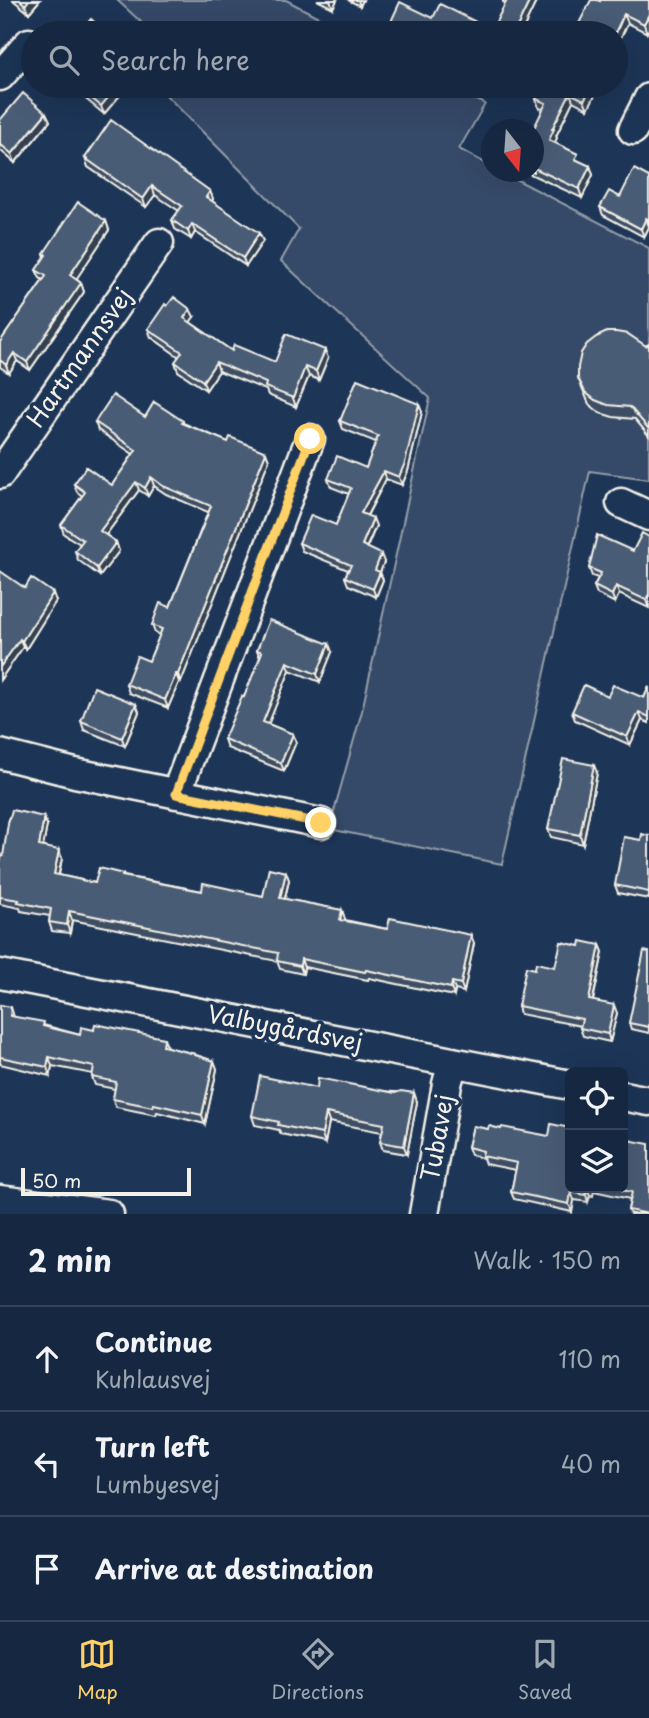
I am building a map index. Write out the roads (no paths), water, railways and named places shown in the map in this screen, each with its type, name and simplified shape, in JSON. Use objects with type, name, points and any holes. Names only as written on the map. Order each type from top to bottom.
[{"type":"street","points":[[0,76],[21,52]]},
{"type":"street","points":[[633,130],[649,98]]},
{"type":"street","name":"Hartmannsvej","points":[[0,474],[159,243]]},
{"type":"street","points":[[176,794],[310,439]]},
{"type":"street","points":[[621,503],[649,516]]},
{"type":"street","points":[[0,754],[75,773],[321,823]]},
{"type":"street","name":"Valbygårdsvej","points":[[0,974],[565,1084]]},
{"type":"street","name":"Tubavej","points":[[424,1214],[453,1062]]},
{"type":"street","points":[[628,1097],[649,1101]]},
{"type":"street","points":[[0,1200],[109,1214]]}]
